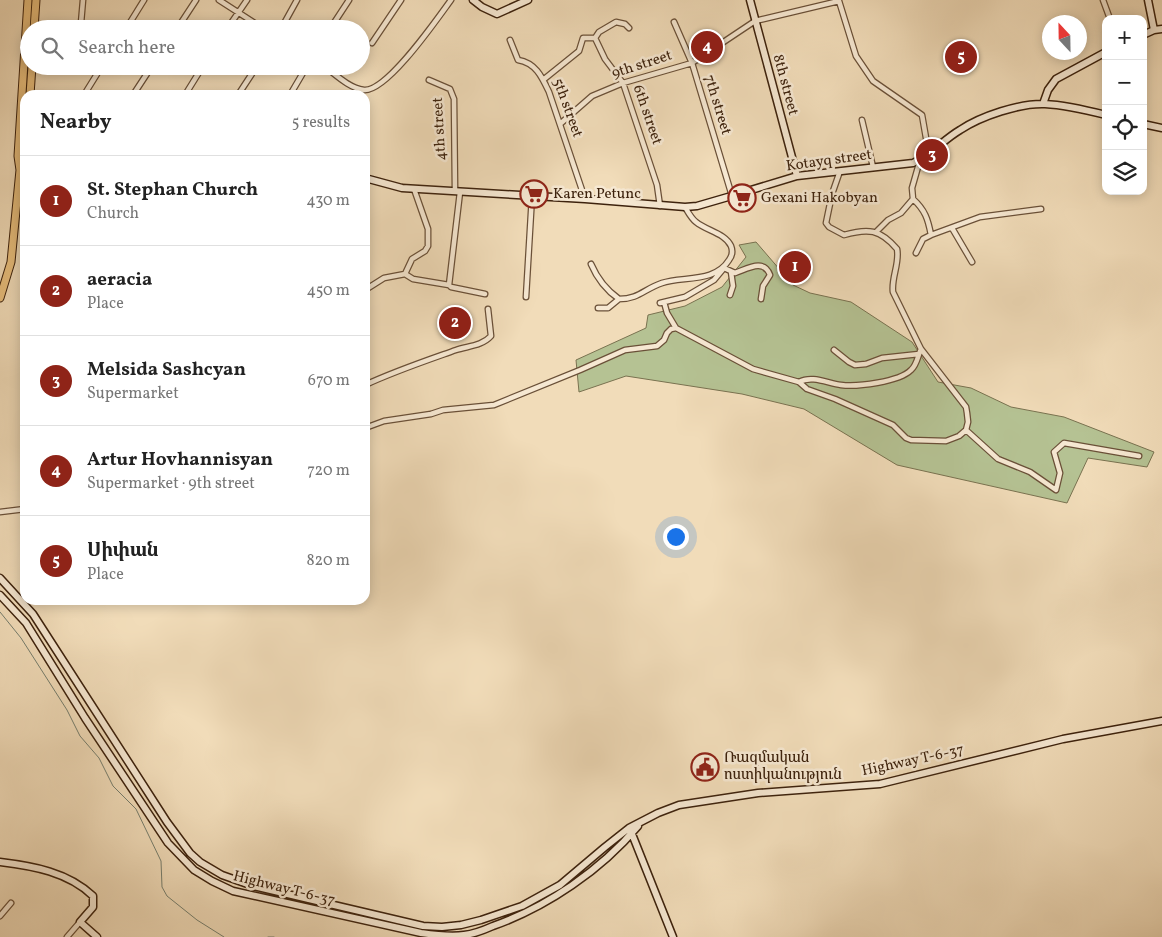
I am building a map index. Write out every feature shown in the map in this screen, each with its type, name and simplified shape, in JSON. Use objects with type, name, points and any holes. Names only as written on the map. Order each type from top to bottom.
[{"type":"main road","points":[[27,20],[28,0]]},
{"type":"main road","points":[[35,20],[36,0]]},
{"type":"main road","points":[[473,0],[482,7],[497,14],[528,0]]},
{"type":"main road","name":"8th street","points":[[750,0],[797,176]]},
{"type":"main road","points":[[1148,0],[1154,30]]},
{"type":"main road","points":[[1147,33],[1162,29]]},
{"type":"main road","points":[[1043,104],[1048,90],[1056,80],[1102,54]]},
{"type":"main road","points":[[22,90],[23,75]]},
{"type":"main road","points":[[30,90],[31,75]]},
{"type":"main road","name":"Kotayq street","points":[[370,179],[402,188],[685,207],[696,206],[797,176],[913,163],[929,155],[952,135],[985,118],[1008,110],[1043,104],[1062,105],[1102,114]]},
{"type":"main road","points":[[20,125],[18,156],[20,162]]},
{"type":"main road","points":[[1147,125],[1162,128]]},
{"type":"main road","points":[[0,298],[11,262],[20,186]]},
{"type":"main road","name":"Highway T-6-37","points":[[0,578],[20,600]]},
{"type":"main road","name":"Highway T-6-37","points":[[0,595],[26,623],[95,733],[158,828],[182,859],[212,882],[233,890],[422,933],[440,936],[465,935],[485,930],[525,914],[564,892],[594,868],[631,830]]},
{"type":"main road","name":"Highway T-6-37","points":[[25,605],[46,633],[167,822],[190,853],[200,862],[222,875],[253,886],[369,914],[423,926],[442,928],[481,920],[522,906],[560,885],[605,846],[641,822],[672,808],[697,802],[758,793],[880,784],[1063,739],[1162,721]]},
{"type":"main road","points":[[158,828],[167,822]]},
{"type":"main road","points":[[631,830],[673,937]]},
{"type":"main road","points":[[0,862],[42,869],[67,877],[88,891],[93,896],[93,907],[80,922],[98,937]]},
{"type":"main road","points":[[560,885],[564,892]]},
{"type":"main road","points":[[367,921],[369,914]]},
{"type":"street","points":[[81,20],[83,0]]},
{"type":"street","points":[[132,20],[144,0]]},
{"type":"street","points":[[183,20],[196,0]]},
{"type":"street","points":[[219,0],[250,20]]},
{"type":"street","points":[[233,20],[246,0]]},
{"type":"street","points":[[286,20],[297,0]]},
{"type":"street","points":[[336,20],[349,0]]},
{"type":"street","points":[[372,42],[401,0]]},
{"type":"street","points":[[336,75],[353,87],[366,90],[377,87],[406,59],[451,0]]},
{"type":"street","points":[[1103,0],[1109,15]]},
{"type":"street","name":"9th street","points":[[560,124],[592,96],[623,83],[692,63],[755,21],[840,1],[856,56],[873,81],[922,115],[929,155]]},
{"type":"street","points":[[543,80],[579,51],[583,38],[595,38],[599,32],[616,22],[625,24],[629,28]]},
{"type":"street","name":"7th street","points":[[674,22],[692,63],[732,196]]},
{"type":"street","name":"6th street","points":[[595,38],[605,59],[623,83],[657,185],[660,206]]},
{"type":"street","name":"5th street","points":[[510,40],[518,60],[531,64],[543,80],[585,199]]},
{"type":"street","points":[[87,90],[96,75]]},
{"type":"street","points":[[136,90],[146,75]]},
{"type":"street","points":[[188,90],[197,75]]},
{"type":"street","points":[[241,90],[251,75]]},
{"type":"street","points":[[293,90],[302,75]]},
{"type":"street","name":"4th street","points":[[429,80],[450,89],[454,98],[457,191],[451,282],[449,285]]},
{"type":"street","points":[[862,120],[873,167]]},
{"type":"street","points":[[920,160],[912,188],[913,199],[922,207],[926,214],[931,235]]},
{"type":"street","points":[[685,207],[698,224],[726,239],[732,247],[732,255],[714,280],[685,297],[662,303],[676,328],[753,369],[800,382],[807,389],[894,425],[910,440],[946,441],[959,436],[966,430],[968,422],[966,407],[920,351],[893,292],[892,285],[895,278],[898,251],[889,240],[876,232],[852,232],[844,235],[828,227],[826,223],[832,194],[840,170]]},
{"type":"street","points":[[405,274],[412,259],[425,251],[428,246],[428,228],[414,189]]},
{"type":"street","points":[[526,297],[532,196]]},
{"type":"street","points":[[876,232],[888,220],[901,213],[913,199]]},
{"type":"street","points":[[916,253],[923,239],[980,217],[1041,209]]},
{"type":"street","points":[[952,228],[972,262]]},
{"type":"street","points":[[591,264],[608,290],[618,299]]},
{"type":"street","points":[[724,268],[735,273],[753,266],[766,268],[770,275],[764,286],[761,299]]},
{"type":"street","points":[[598,308],[608,308],[618,299],[634,298],[664,282],[690,280],[707,276],[724,268]]},
{"type":"street","points":[[730,295],[732,286],[731,272]]},
{"type":"street","points":[[370,287],[384,278],[405,274],[413,279],[485,294]]},
{"type":"street","points":[[370,382],[444,354],[485,342],[491,336],[488,309]]},
{"type":"street","points":[[370,426],[384,421],[431,414],[443,410],[494,405],[625,350],[658,346],[664,340],[666,333],[676,328]]},
{"type":"street","points":[[834,350],[855,365],[920,351]]},
{"type":"street","points":[[800,382],[805,379],[811,379],[841,385],[866,385],[894,378],[911,370],[920,351]]},
{"type":"street","points":[[966,430],[998,459],[1030,472],[1056,490],[1060,473],[1054,452],[1064,443],[1138,456]]},
{"type":"street","points":[[0,512],[20,509]]},
{"type":"street","points":[[0,916],[12,903]]},
{"type":"street","points":[[67,937],[80,922]]},
{"type":"green space","points":[[756,242],[793,285],[810,293],[851,302],[912,342],[938,382],[971,388],[1011,407],[1064,417],[1154,452],[1147,467],[1088,458],[1067,503],[897,465],[804,409],[742,394],[626,376],[579,392],[576,360],[646,328],[648,315],[685,306],[722,287],[746,257],[739,245]]},
{"type":"waterway","points":[[0,612],[21,638],[67,710],[80,736],[99,758],[113,786],[136,809],[161,861],[162,887],[167,896],[197,920],[224,937]]},
{"type":"waterway","points":[[268,937],[274,937]]},
{"type":"place","name":"Artur Hovhannisyan","points":[[707,47]]},
{"type":"place","name":"Սիփան","points":[[961,57]]},
{"type":"place","name":"Melsida Sashcyan","points":[[932,155]]},
{"type":"place","name":"Karen Petunc","points":[[534,194]]},
{"type":"place","name":"Gexani Hakobyan","points":[[742,198]]},
{"type":"place","name":"St. Stephan Church","points":[[795,267]]},
{"type":"place","name":"aeracia","points":[[455,323]]},
{"type":"place","name":"Ռազմական ոստիկանություն","points":[[705,767]]}]
